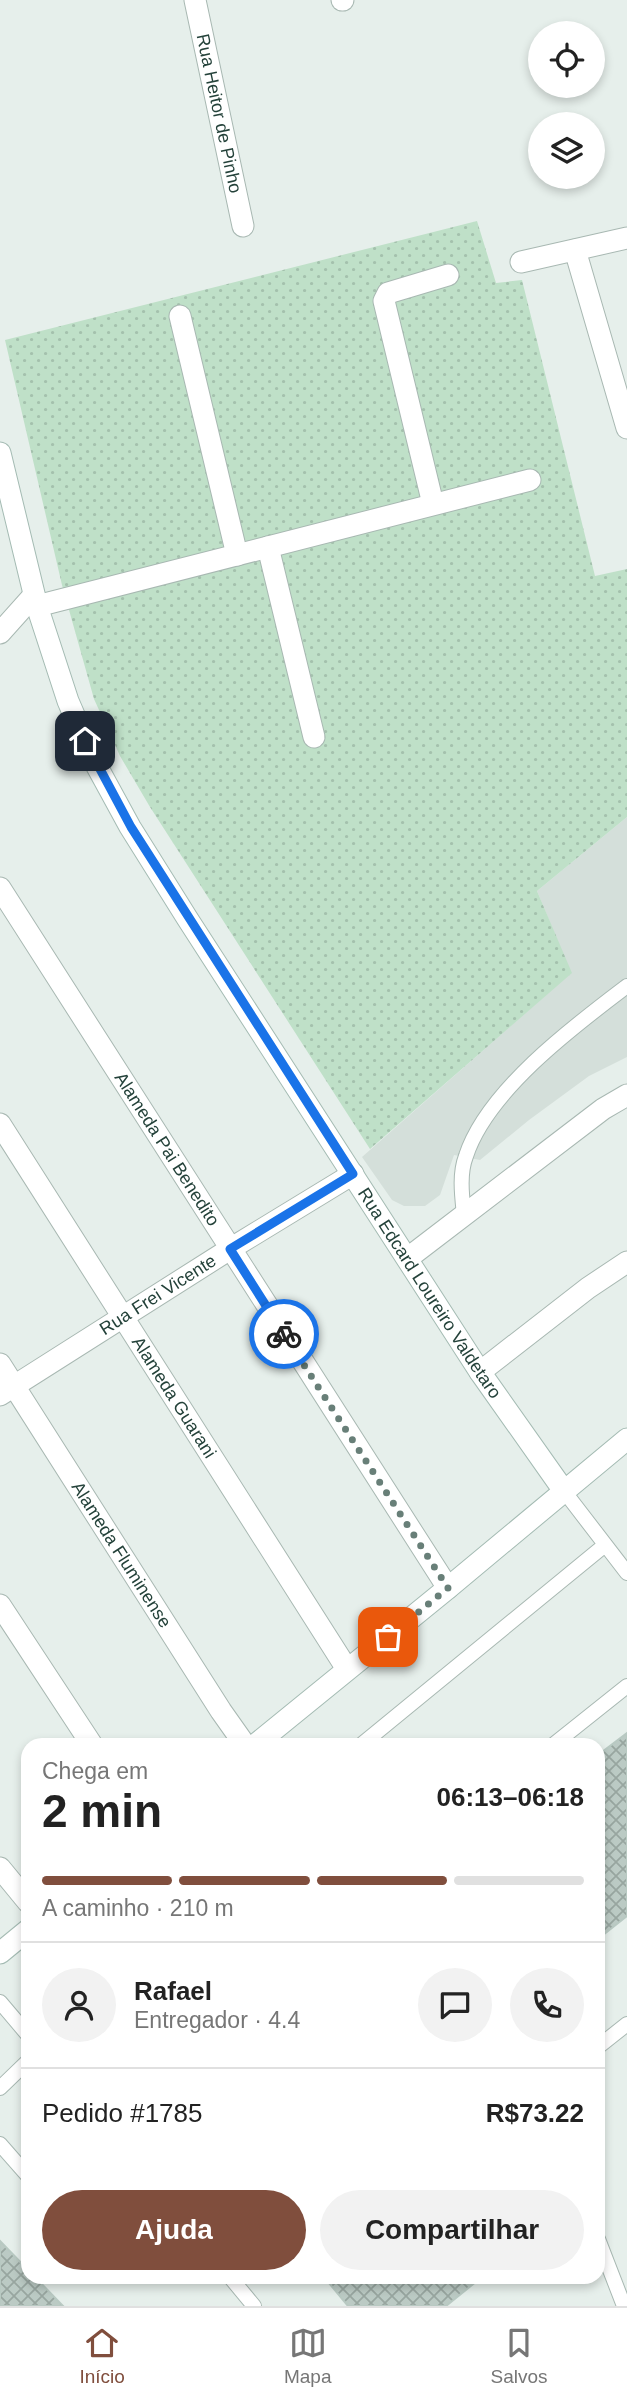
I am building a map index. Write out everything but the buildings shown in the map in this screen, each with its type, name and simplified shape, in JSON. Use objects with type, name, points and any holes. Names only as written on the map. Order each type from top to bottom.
[{"type":"street","name":"Rua Heitor de Pinho","points":[[195,0],[243,226]]},
{"type":"street","points":[[522,262],[627,238]]},
{"type":"street","points":[[575,250],[618,366],[627,428]]},
{"type":"street","points":[[433,504],[384,301],[388,293],[448,275]]},
{"type":"street","points":[[180,316],[237,555]]},
{"type":"street","name":"Rua Edcard Loureiro Valdetaro","points":[[0,453],[36,600],[68,701],[94,761],[131,827],[480,1372],[564,1491]]},
{"type":"street","points":[[0,634],[36,600],[237,555],[530,480]]},
{"type":"street","points":[[268,547],[314,737]]},
{"type":"street","name":"Alameda Pai Benedito","points":[[0,888],[448,1588]]},
{"type":"street","points":[[408,1258],[603,1109],[627,1095]]},
{"type":"street","name":"Alameda Guarani","points":[[0,1124],[348,1669]]},
{"type":"street","name":"Rua Frei Vicente","points":[[7,1391],[353,1174]]},
{"type":"street","points":[[480,1372],[587,1288],[627,1262]]},
{"type":"street","name":"Alameda Fluminense","points":[[0,1364],[7,1391],[240,1738]]},
{"type":"street","points":[[264,1738],[627,1439]]},
{"type":"street","points":[[0,1605],[87,1738]]},
{"type":"street","points":[[0,1868],[21,1894]]},
{"type":"street","points":[[0,1953],[21,1936]]},
{"type":"lane","points":[[464,1215],[462,1184],[465,1157],[492,1108],[530,1067],[584,1018],[627,986]]},
{"type":"lane","points":[[564,1491],[627,1573]]},
{"type":"lane","points":[[370,1738],[605,1545]]},
{"type":"lane","points":[[562,1738],[627,1686]]},
{"type":"lane","points":[[0,2002],[21,2027]]},
{"type":"lane","points":[[605,2041],[627,2024]]},
{"type":"lane","points":[[0,2088],[21,2068]]},
{"type":"lane","points":[[0,2144],[21,2168]]},
{"type":"lane","points":[[605,2256],[625,2306]]},
{"type":"lane","points":[[236,2284],[254,2306]]},
{"type":"shaded area","points":[[627,817],[627,1057],[589,1076],[480,1160],[454,1155],[440,1195],[425,1206],[404,1206],[392,1200],[362,1157],[571,973],[537,891]]},
{"type":"green space","points":[[477,221],[496,283],[522,280],[595,576],[627,569],[627,817],[537,891],[572,973],[370,1149],[150,807],[120,756],[94,699],[62,585],[5,340]]},
{"type":"way so far","points":[[284,1334],[448,1588],[388,1637]]},
{"type":"route","points":[[85,741],[131,827],[187,918],[353,1174],[230,1249],[284,1334]]}]
